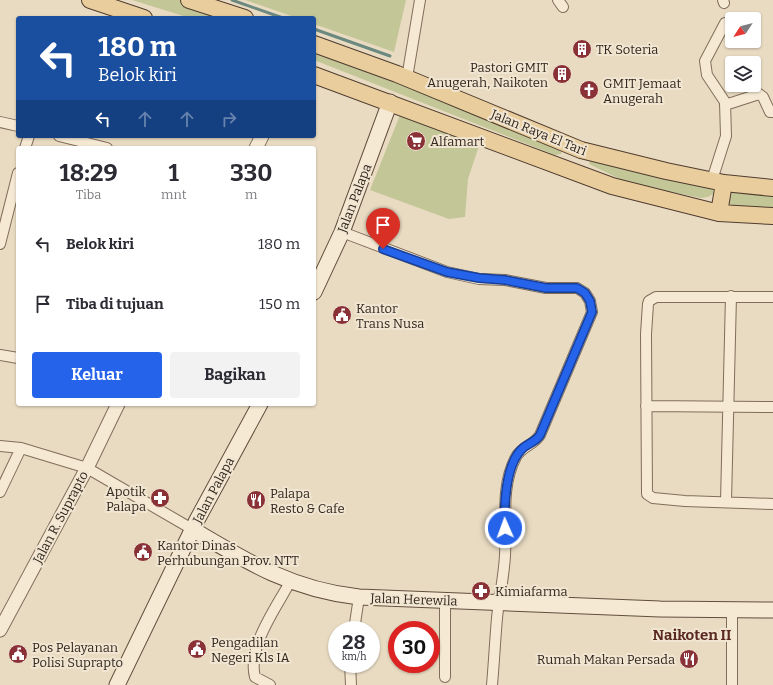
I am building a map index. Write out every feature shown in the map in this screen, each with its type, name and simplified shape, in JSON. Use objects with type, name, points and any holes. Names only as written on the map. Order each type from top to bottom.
[{"type":"main road","points":[[90,0],[138,16]]},
{"type":"main road","points":[[189,0],[239,16]]},
{"type":"main road","name":"Jalan Raya El Tari","points":[[316,45],[407,78],[581,150],[666,171],[718,181],[773,188]]},
{"type":"main road","name":"Jalan Raya El Tari","points":[[316,76],[390,102],[612,186],[650,197],[719,213],[773,216]]},
{"type":"main road","name":"Jalan Palapa","points":[[316,288],[342,232],[390,102]]},
{"type":"main road","points":[[574,172],[581,150]]},
{"type":"main road","points":[[718,181],[719,213]]},
{"type":"main road","name":"Jalan Palapa","points":[[117,685],[192,529],[259,406]]},
{"type":"main road","name":"Jalan Herewila","points":[[192,529],[236,556],[293,582],[334,594],[359,597],[732,610],[773,610]]},
{"type":"street","points":[[407,78],[420,0]]},
{"type":"street","points":[[718,181],[726,136],[726,105],[707,75],[706,62],[724,24]]},
{"type":"street","points":[[726,105],[759,94],[763,97],[770,112],[773,112]]},
{"type":"street","points":[[0,122],[16,126]]},
{"type":"street","points":[[67,138],[99,146]]},
{"type":"street","points":[[0,244],[16,182]]},
{"type":"street","points":[[342,232],[447,272],[479,278],[505,280],[546,288],[577,288],[585,293],[590,301],[592,312],[540,435],[535,442],[521,450],[513,464],[505,502],[506,540],[503,585],[499,602],[492,685]]},
{"type":"street","points":[[726,501],[731,296]]},
{"type":"street","points":[[773,297],[656,297],[650,301],[647,308],[646,334],[647,494],[653,498],[773,504]]},
{"type":"street","points":[[0,355],[16,358]]},
{"type":"street","name":"Jalan R. Suprapto","points":[[0,630],[87,468],[117,406]]},
{"type":"street","points":[[646,406],[773,407]]},
{"type":"street","name":"Jalan Herewila","points":[[0,446],[21,448],[87,468],[192,529]]},
{"type":"street","points":[[0,492],[21,448]]},
{"type":"street","points":[[270,685],[255,677],[253,670],[256,645],[293,582]]},
{"type":"street","points":[[355,621],[359,597]]},
{"type":"street","points":[[445,600],[445,677]]},
{"type":"street","points":[[732,610],[732,685]]},
{"type":"street","points":[[350,673],[351,685]]},
{"type":"green space","points":[[132,0],[182,0],[233,16],[184,16]]},
{"type":"green space","points":[[245,0],[406,0],[394,52],[316,25],[316,16],[291,16]]},
{"type":"green space","points":[[316,46],[558,147],[562,151],[561,154],[555,155],[316,61]]},
{"type":"green space","points":[[400,115],[479,146],[468,179],[465,217],[449,219],[370,190]]},
{"type":"green space","points":[[592,154],[713,189],[713,194],[708,197],[701,198],[628,183],[589,164]]},
{"type":"green space","points":[[734,189],[773,192],[773,210],[732,207],[726,203],[728,192]]},
{"type":"waterway","points":[[232,0],[277,16]]},
{"type":"waterway","points":[[316,30],[390,56]]},
{"type":"place","name":"TK Soteria","points":[[582,49]]},
{"type":"place","name":"Pastori GMIT Anugerah, Naikoten","points":[[562,74]]},
{"type":"place","name":"GMIT Jemaat Anugerah","points":[[589,90]]},
{"type":"place","name":"Alfamart","points":[[416,141]]},
{"type":"place","name":"Kantor Trans Nusa","points":[[342,315]]},
{"type":"place","name":"Apotik Palapa","points":[[160,498]]},
{"type":"place","name":"Palapa Resto & Cafe","points":[[256,500]]},
{"type":"place","name":"Kantor Dinas Perhubungan Prov. NTT","points":[[143,552]]},
{"type":"place","name":"Kimiafarma","points":[[481,591]]},
{"type":"place","name":"Pengadilan Negeri Kls IA","points":[[197,649]]},
{"type":"place","name":"Pos Pelayanan Polisi Suprapto","points":[[18,654]]},
{"type":"place","name":"Rumah Makan Persada","points":[[689,659]]},
{"type":"district","name":"Naikoten II","points":[[692,635]]},
{"type":"route","points":[[383,249],[447,272],[479,278],[534,284],[546,288],[577,288],[585,293],[590,301],[592,312],[577,344],[552,410],[535,442],[521,450],[516,456],[513,464],[506,491],[504,517],[505,528]]}]
